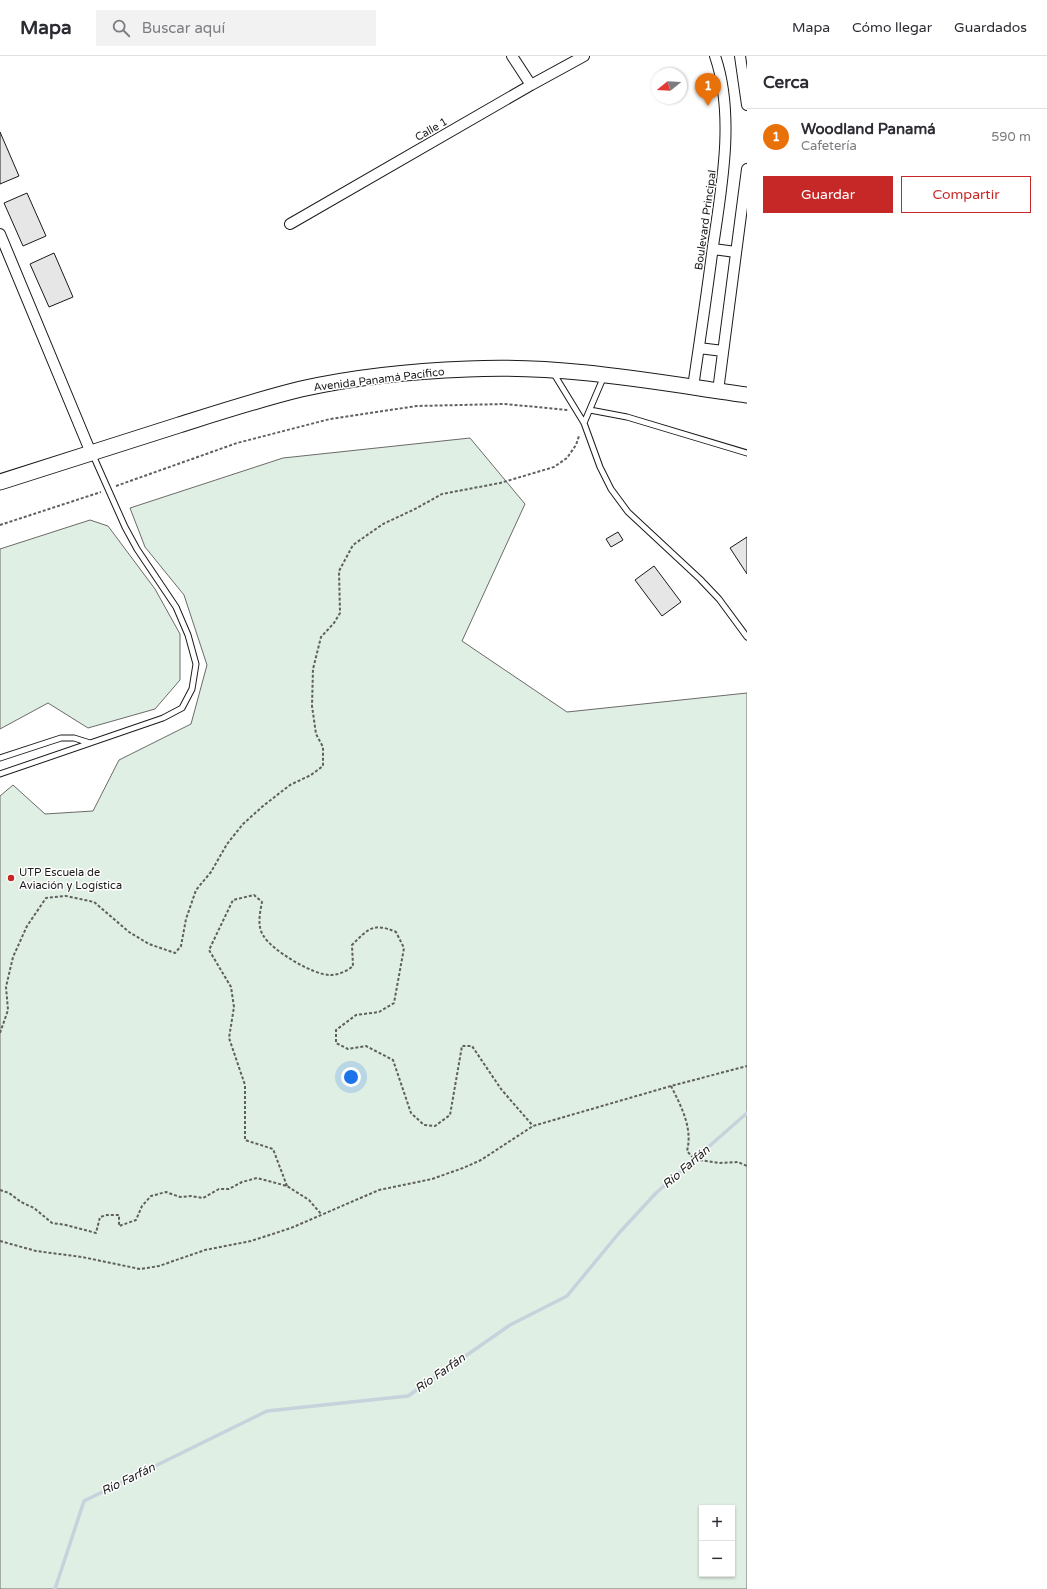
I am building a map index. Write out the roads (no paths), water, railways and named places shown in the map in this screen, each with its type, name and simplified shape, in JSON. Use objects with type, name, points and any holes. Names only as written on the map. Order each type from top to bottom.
[{"type":"main road","name":"Avenida Panamá Pacífico","points":[[0,482],[259,400],[303,389],[358,379],[470,369],[530,369],[604,376],[747,394]]},
{"type":"street","points":[[512,56],[530,85]]},
{"type":"street","name":"Calle 1","points":[[290,224],[530,85],[584,56]]},
{"type":"street","name":"Boulevard Principal","points":[[693,387],[724,162],[725,120],[722,85],[715,56]]},
{"type":"street","points":[[740,56],[747,105]]},
{"type":"street","points":[[718,391],[747,170]]},
{"type":"street","points":[[0,234],[91,452]]},
{"type":"street","points":[[713,249],[736,252]]},
{"type":"street","points":[[699,348],[723,350]]},
{"type":"lane","points":[[552,371],[584,423],[600,467],[611,489],[628,512],[700,579],[719,599],[747,637]]},
{"type":"lane","points":[[584,423],[604,376]]},
{"type":"lane","points":[[590,410],[627,417],[747,453]]},
{"type":"lane","points":[[0,774],[162,718],[182,708],[192,689],[196,664],[188,635],[176,607],[137,549],[125,527],[91,452]]},
{"type":"lane","points":[[0,758],[61,738],[74,738],[90,743]]},
{"type":"waterway","name":"Río Farfán","points":[[55,1589],[84,1501],[267,1411],[408,1396],[510,1325],[567,1296],[619,1233],[656,1193],[747,1113]]},
{"type":"place","name":"Woodland Panamá","points":[[708,106]]},
{"type":"place","name":"UTP Escuela de Aviación y Logística","points":[[11,878]]}]
